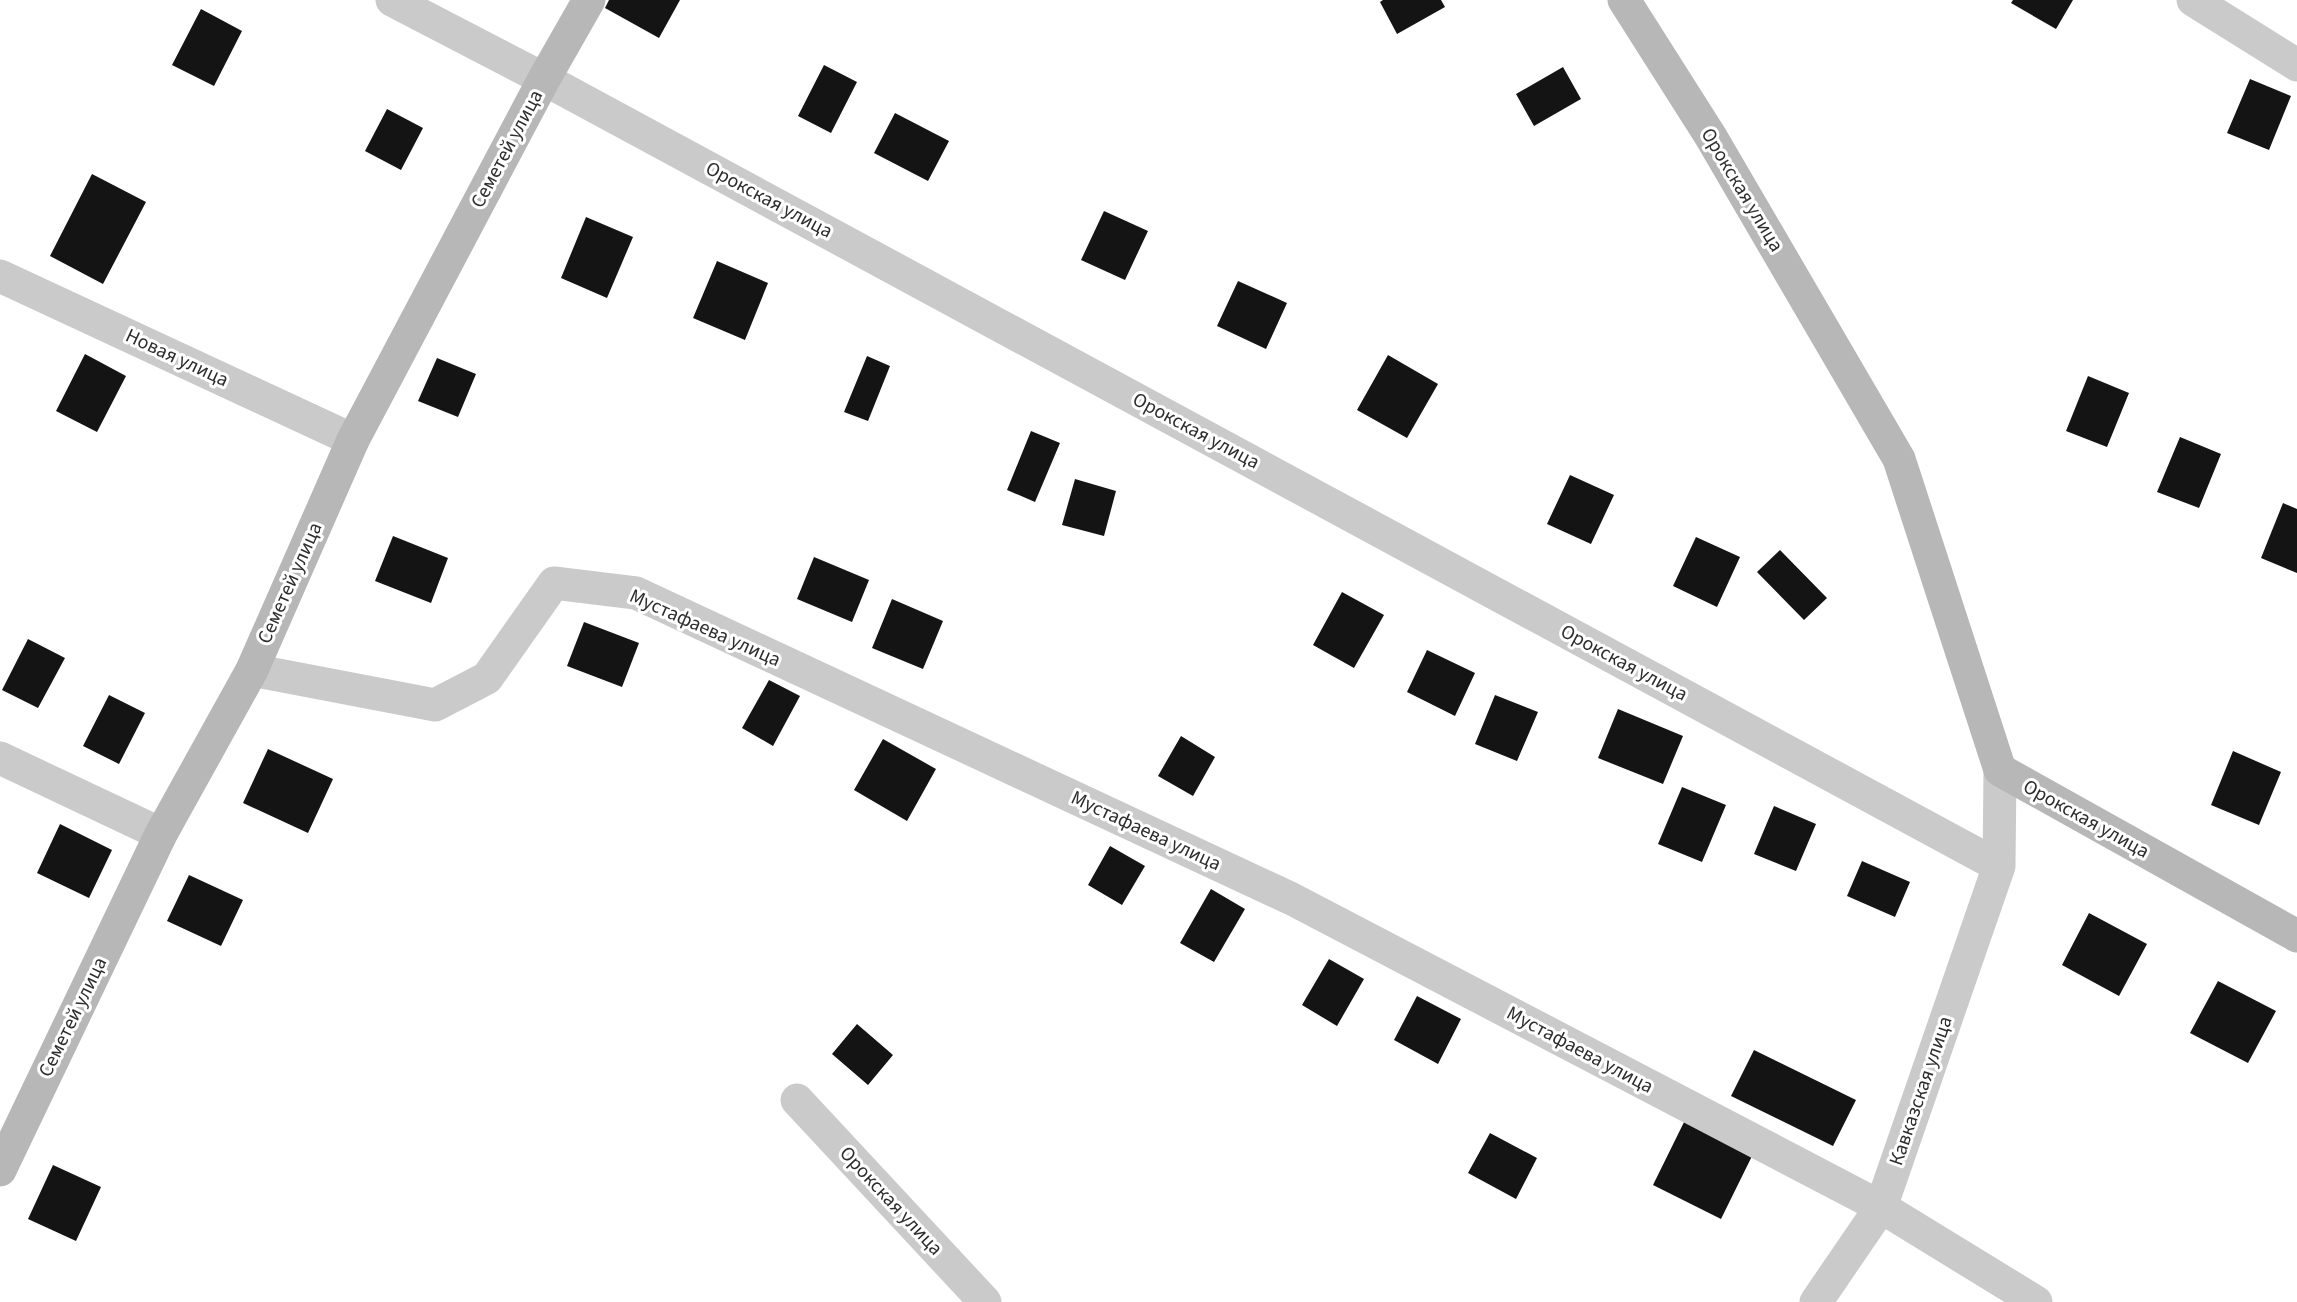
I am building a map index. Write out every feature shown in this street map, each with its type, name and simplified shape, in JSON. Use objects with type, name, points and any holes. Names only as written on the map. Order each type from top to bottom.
[{"type":"street","name":"Орокская улица","points":[[392,0],[544,79],[2000,866]]},
{"type":"street","name":"Семетей улица","points":[[0,1170],[160,834],[252,670],[353,440],[544,79],[589,0]]},
{"type":"street","name":"Орокская улица","points":[[1624,0],[1711,137],[1899,459],[2000,770],[2297,936]]},
{"type":"street","points":[[2193,0],[2297,65]]},
{"type":"street","name":"Новая улица","points":[[0,276],[353,440]]},
{"type":"street","name":"Мустафаева улица","points":[[252,670],[435,705],[487,678],[554,583],[636,593],[1292,899],[1881,1207],[2036,1302]]},
{"type":"street","points":[[0,758],[160,834]]},
{"type":"street","name":"Кавказская улица","points":[[1816,1302],[1881,1207],[2000,866],[2000,770]]},
{"type":"street","name":"Орокская улица","points":[[797,1100],[985,1302]]},
{"type":"building","points":[[609,0],[680,0],[659,38],[605,8]]},
{"type":"building","points":[[1383,0],[1441,0],[1445,7],[1397,34],[1380,2]]},
{"type":"building","points":[[2013,0],[2073,0],[2056,29],[2011,3]]},
{"type":"building","points":[[201,9],[242,31],[214,86],[172,65]]},
{"type":"building","points":[[824,65],[857,82],[831,133],[798,116]]},
{"type":"building","points":[[1563,67],[1581,99],[1534,126],[1516,94]]},
{"type":"building","points":[[2250,79],[2291,96],[2269,150],[2227,133]]},
{"type":"building","points":[[387,109],[423,128],[401,170],[365,151]]},
{"type":"building","points":[[895,113],[949,141],[928,181],[874,153]]},
{"type":"building","points":[[92,174],[146,202],[103,284],[50,256]]},
{"type":"building","points":[[1104,211],[1148,231],[1125,280],[1081,260]]},
{"type":"building","points":[[586,217],[633,237],[607,298],[561,278]]},
{"type":"building","points":[[717,261],[768,283],[745,340],[693,318]]},
{"type":"building","points":[[1238,281],[1287,303],[1266,349],[1217,326]]},
{"type":"building","points":[[85,354],[126,376],[97,432],[56,411]]},
{"type":"building","points":[[1388,355],[1438,384],[1407,438],[1357,410]]},
{"type":"building","points":[[867,356],[890,366],[868,421],[844,412]]},
{"type":"building","points":[[437,358],[476,374],[458,417],[418,401]]},
{"type":"building","points":[[2088,376],[2129,393],[2107,447],[2066,431]]},
{"type":"building","points":[[1031,431],[1060,443],[1035,502],[1007,490]]},
{"type":"building","points":[[2180,437],[2221,454],[2199,508],[2157,492]]},
{"type":"building","points":[[1570,475],[1614,495],[1591,544],[1547,524]]},
{"type":"building","points":[[1075,479],[1116,491],[1104,536],[1062,525]]},
{"type":"building","points":[[2283,503],[2297,509],[2297,573],[2261,558]]},
{"type":"building","points":[[393,536],[448,558],[431,603],[375,581]]},
{"type":"building","points":[[1696,537],[1740,557],[1717,607],[1673,586]]},
{"type":"building","points":[[1780,550],[1827,598],[1804,620],[1757,572]]},
{"type":"building","points":[[814,557],[869,580],[852,622],[797,599]]},
{"type":"building","points":[[1342,592],[1384,615],[1354,668],[1313,645]]},
{"type":"building","points":[[892,599],[943,621],[923,669],[872,648]]},
{"type":"building","points":[[584,622],[639,643],[622,687],[567,666]]},
{"type":"building","points":[[28,639],[65,658],[38,708],[2,690]]},
{"type":"building","points":[[1427,650],[1475,673],[1455,716],[1407,692]]},
{"type":"building","points":[[769,680],[800,696],[773,746],[742,728]]},
{"type":"building","points":[[109,695],[145,713],[119,764],[83,746]]},
{"type":"building","points":[[1495,695],[1538,712],[1517,761],[1475,744]]},
{"type":"building","points":[[1618,709],[1683,736],[1663,784],[1598,758]]},
{"type":"building","points":[[1181,736],[1215,757],[1193,796],[1158,776]]},
{"type":"building","points":[[883,739],[936,769],[907,821],[854,790]]},
{"type":"building","points":[[268,749],[333,779],[308,833],[243,803]]},
{"type":"building","points":[[2233,751],[2281,772],[2259,825],[2211,805]]},
{"type":"building","points":[[1682,787],[1726,805],[1702,862],[1658,844]]},
{"type":"building","points":[[1774,806],[1816,824],[1796,871],[1754,854]]},
{"type":"building","points":[[60,824],[112,850],[89,898],[37,873]]},
{"type":"building","points":[[1110,846],[1145,866],[1122,905],[1088,885]]},
{"type":"building","points":[[1862,861],[1910,882],[1895,917],[1847,896]]},
{"type":"building","points":[[189,875],[243,900],[221,946],[167,921]]},
{"type":"building","points":[[1211,889],[1245,909],[1214,962],[1180,943]]},
{"type":"building","points":[[2089,913],[2147,944],[2119,996],[2062,965]]},
{"type":"building","points":[[1329,959],[1364,979],[1337,1026],[1302,1005]]},
{"type":"building","points":[[2218,981],[2276,1011],[2248,1063],[2190,1033]]},
{"type":"building","points":[[1417,996],[1461,1019],[1438,1064],[1394,1040]]},
{"type":"building","points":[[857,1024],[893,1055],[868,1085],[832,1054]]},
{"type":"building","points":[[1754,1050],[1856,1100],[1833,1146],[1731,1096]]},
{"type":"building","points":[[1687,1116],[1755,1150],[1721,1219],[1653,1185]]},
{"type":"building","points":[[1490,1133],[1537,1158],[1516,1199],[1468,1173]]},
{"type":"building","points":[[53,1165],[101,1187],[76,1241],[28,1219]]}]
